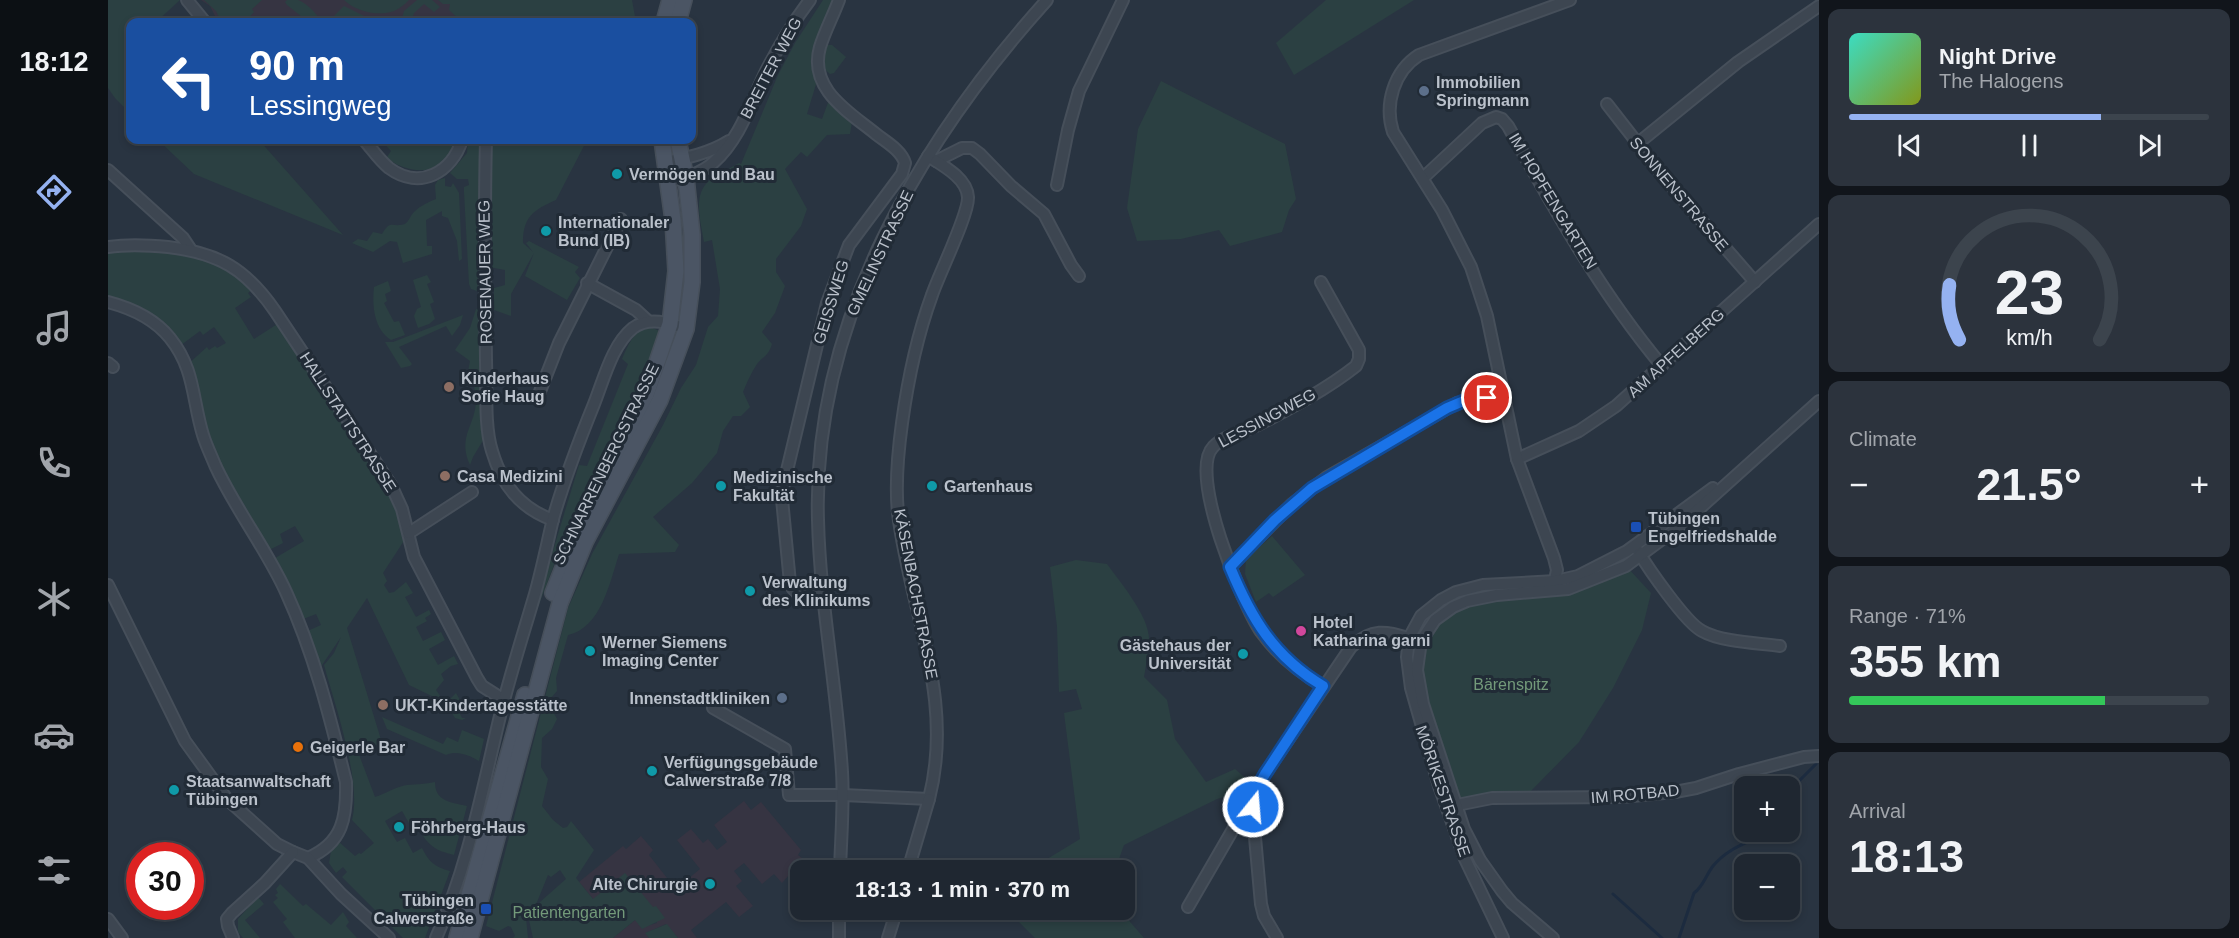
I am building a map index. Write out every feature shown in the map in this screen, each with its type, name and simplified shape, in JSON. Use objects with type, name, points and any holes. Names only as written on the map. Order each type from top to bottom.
[{"type":"street","points":[[187,0],[202,18]]},
{"type":"street","points":[[665,18],[670,0]]},
{"type":"street","points":[[679,18],[684,0]]},
{"type":"street","name":"BREITER WEG","points":[[668,182],[686,178],[712,164],[725,152],[787,31],[810,0]]},
{"type":"street","name":"GEISSWEG","points":[[823,594],[804,596],[798,594],[790,583],[782,500],[787,466],[827,303],[844,257],[856,234],[902,174],[905,163],[898,152],[840,106],[823,83],[818,63],[820,48],[839,0]]},
{"type":"street","name":"GMELINSTRASSE","points":[[840,860],[843,795],[835,690],[819,551],[818,491],[825,417],[834,372],[863,283],[892,221],[973,89],[1047,0]]},
{"type":"street","points":[[1057,185],[1068,130],[1079,91],[1123,0]]},
{"type":"street","points":[[1554,586],[1557,570],[1554,558],[1517,459],[1483,302],[1471,267],[1447,219],[1423,178],[1399,144],[1389,122],[1394,85],[1405,66],[1432,49],[1485,33],[1570,0]]},
{"type":"street","points":[[1637,144],[1731,67],[1819,6]]},
{"type":"street","name":"SONNENSTRASSE","points":[[1607,104],[1637,144],[1755,282]]},
{"type":"street","name":"IM HOPFENGARTEN","points":[[1423,178],[1482,123],[1496,117],[1502,119],[1604,286],[1637,336],[1662,366]]},
{"type":"street","name":"BREITER WEG","points":[[665,162],[718,148],[734,137]]},
{"type":"street","points":[[368,144],[390,169],[408,177],[419,177],[434,175],[448,166],[461,144]]},
{"type":"street","name":"ROSENAUER WEG","points":[[486,144],[484,261],[490,443],[500,473],[511,490],[532,511],[553,520]]},
{"type":"street","name":"SCHNARRENBERGSTRASSE","points":[[457,938],[552,596],[577,533],[646,395],[670,324],[676,271],[673,220],[663,144]]},
{"type":"street","name":"SCHNARRENBERGSTRASSE","points":[[470,938],[560,603],[585,542],[660,400],[686,329],[693,282],[692,235],[686,178],[679,144]]},
{"type":"street","points":[[932,159],[962,148],[972,148],[980,154],[1011,186],[1044,214],[1079,276]]},
{"type":"street","name":"KÄSENBACHSTRASSE","points":[[911,860],[934,776],[938,750],[936,703],[928,654],[905,555],[898,511],[898,469],[905,402],[916,345],[932,294],[963,217],[968,197],[960,180],[932,159]]},
{"type":"street","points":[[108,170],[183,238],[191,250]]},
{"type":"street","points":[[539,394],[554,354],[621,219]]},
{"type":"street","name":"AM APFELBERG","points":[[1517,459],[1598,419],[1662,366],[1819,224]]},
{"type":"street","name":"HALLSTATTSTRASSE","points":[[108,247],[128,244],[191,250],[217,258],[235,267],[261,292],[391,485],[410,533],[414,557],[477,678],[482,686],[504,700]]},
{"type":"street","name":"LESSINGWEG","points":[[1321,282],[1359,350],[1356,366],[1272,418],[1213,446],[1207,455],[1206,473],[1230,567],[1239,590],[1262,632],[1285,658],[1323,686]]},
{"type":"street","points":[[588,283],[636,310],[648,321]]},
{"type":"street","points":[[108,302],[131,308],[150,321],[169,336],[181,354],[193,383],[203,435],[216,465],[286,591],[318,670],[346,782],[346,801],[343,822],[332,841],[319,853],[308,858]]},
{"type":"street","points":[[436,938],[451,902],[468,846],[497,736],[504,700],[553,520],[581,437],[614,355],[634,327],[648,321],[686,329]]},
{"type":"street","points":[[1230,567],[1296,500],[1334,473],[1457,403],[1504,395]]},
{"type":"street","points":[[1408,638],[1421,616],[1441,600],[1456,592],[1483,585],[1554,586],[1564,590],[1582,585],[1626,566],[1680,526],[1734,475],[1819,401]]},
{"type":"street","points":[[1188,907],[1257,788],[1323,686],[1351,647],[1367,634],[1381,633],[1421,641],[1435,620],[1453,607],[1467,601],[1554,586],[1578,576],[1635,546],[1711,489],[1734,475]]},
{"type":"street","points":[[410,533],[472,492]]},
{"type":"street","points":[[1635,546],[1693,624],[1701,631],[1724,638],[1780,646]]},
{"type":"street","points":[[108,585],[155,676],[168,708],[193,753],[233,805],[272,839],[308,858],[341,894],[389,938]]},
{"type":"street","name":"MÖRIKESTRASSE","points":[[1408,638],[1407,657],[1411,687],[1424,736],[1452,809]]},
{"type":"street","name":"MÖRIKESTRASSE","points":[[1421,641],[1418,680],[1465,859],[1503,938]]},
{"type":"street","points":[[713,708],[785,749],[789,795],[928,799]]},
{"type":"street","name":"IM ROTBAD","points":[[1452,809],[1474,802],[1499,798],[1621,797],[1696,789],[1739,774],[1804,757],[1819,756]]},
{"type":"street","points":[[1257,788],[1253,807],[1260,897],[1264,916],[1277,938]]},
{"type":"street","points":[[1452,809],[1472,846],[1512,903],[1553,938]]},
{"type":"street","points":[[233,938],[227,920],[293,852]]},
{"type":"street","points":[[1494,918],[1500,902],[1512,903]]},
{"type":"street","points":[[108,920],[122,938]]},
{"type":"street","points":[[839,920],[839,938]]},
{"type":"street","points":[[888,938],[894,920]]},
{"type":"shaded area","points":[[201,0],[469,0],[472,18],[216,18],[210,6]]},
{"type":"shaded area","points":[[744,801],[751,810],[761,802],[801,850],[798,855],[803,859],[790,860],[790,874],[782,883],[774,874],[762,884],[744,863],[734,871],[742,881],[736,886],[753,906],[739,917],[726,902],[691,930],[697,938],[678,938],[666,924],[646,933],[649,938],[613,938],[635,920],[646,926],[657,923],[653,908],[593,899],[579,882],[623,846],[626,849],[641,836],[653,850],[649,855],[667,878],[662,883],[671,893],[700,869],[677,840],[691,829],[703,843],[708,839],[717,850],[727,842],[714,825]]},
{"type":"green space","points":[[108,0],[180,0],[160,18],[126,18],[126,109],[108,88]]},
{"type":"green space","points":[[204,0],[262,0],[252,9],[254,12],[249,18],[219,18],[216,11]]},
{"type":"green space","points":[[298,0],[318,18],[303,18],[285,2]]},
{"type":"green space","points":[[344,0],[409,0],[388,13],[374,13],[360,10]]},
{"type":"green space","points":[[417,0],[432,0],[440,7],[434,12],[424,4],[414,13],[412,18],[402,18],[404,11]]},
{"type":"green space","points":[[438,0],[632,0],[635,18],[458,18],[449,10],[450,4],[443,4]]},
{"type":"green space","points":[[823,0],[836,0],[807,114],[822,119],[829,100],[852,122],[850,134],[827,135],[807,157],[801,152],[785,169],[807,209],[801,226],[776,259],[776,272],[785,286],[775,313],[762,332],[772,344],[767,354],[755,367],[743,392],[750,407],[741,416],[733,416],[723,431],[717,453],[692,483],[653,517],[679,545],[675,552],[619,554],[608,590],[596,614],[579,631],[568,635],[556,678],[557,691],[550,699],[551,708],[557,719],[552,729],[542,738],[541,767],[548,779],[542,806],[563,828],[567,827],[571,821],[594,850],[576,878],[593,899],[625,873],[665,918],[642,929],[635,920],[613,938],[533,938],[529,920],[540,902],[566,879],[560,870],[551,877],[548,875],[537,902],[526,918],[528,938],[513,938],[515,936],[511,927],[508,926],[499,931],[486,926],[568,608],[592,554],[681,388],[696,365],[708,327],[718,316],[720,289],[712,240],[704,242],[699,210],[701,194],[709,181],[739,163],[741,164],[778,75],[795,43]]},
{"type":"green space","points":[[1326,0],[1414,0],[1294,75],[1276,43]]},
{"type":"green space","points":[[344,6],[367,18],[332,18]]},
{"type":"green space","points":[[832,45],[846,57],[834,73],[830,74],[821,66],[824,47]]},
{"type":"green space","points":[[1161,81],[1285,144],[1296,199],[1289,210],[1282,232],[1230,246],[1219,230],[1181,239],[1137,241],[1127,208],[1138,129]]},
{"type":"green space","points":[[162,144],[263,144],[343,235],[194,174]]},
{"type":"green space","points":[[385,144],[455,144],[451,154],[440,166],[424,170],[407,168],[393,162],[387,157],[391,151]]},
{"type":"green space","points":[[468,144],[483,144],[480,292],[471,289],[469,284],[464,192],[464,187],[469,185],[468,179],[457,179],[450,173],[467,153]]},
{"type":"green space","points":[[491,144],[585,144],[556,200],[535,211],[527,221],[523,234],[523,243],[533,252],[526,243],[529,241],[579,267],[575,272],[580,278],[567,300],[525,276],[534,253],[511,294],[511,316],[494,310],[494,288],[505,285],[505,270],[489,267],[488,213]]},
{"type":"green space","points":[[445,178],[445,186],[451,187],[453,183],[459,193],[462,259],[459,261],[457,241],[448,218],[442,216],[442,211],[426,220],[427,246],[432,246],[432,254],[403,263],[397,242],[390,241],[373,252],[352,243],[358,239],[367,241],[373,232],[382,234],[390,225],[405,224],[416,210],[436,199],[435,185],[438,180]]},
{"type":"green space","points":[[108,247],[191,250],[257,286],[248,293],[251,297],[235,308],[254,339],[282,321],[391,485],[409,533],[383,573],[387,581],[384,585],[389,593],[394,592],[406,582],[413,593],[405,597],[416,617],[429,610],[431,614],[425,618],[427,621],[416,627],[423,641],[441,632],[445,640],[429,649],[438,665],[454,656],[458,664],[451,666],[441,674],[444,680],[436,690],[441,697],[440,700],[409,685],[367,598],[347,628],[382,743],[358,752],[375,797],[403,786],[435,782],[438,794],[445,800],[467,806],[454,855],[433,847],[419,830],[414,832],[402,811],[385,821],[397,842],[405,838],[413,853],[422,848],[433,863],[450,871],[425,938],[403,938],[342,877],[347,872],[343,867],[336,873],[329,863],[331,851],[339,842],[355,856],[374,843],[352,820],[354,804],[350,765],[324,665],[334,653],[341,637],[318,671],[303,633],[321,625],[316,614],[298,621],[270,561],[304,541],[295,526],[280,534],[283,543],[265,552],[216,465],[186,366],[207,347],[209,350],[226,343],[214,327],[203,335],[200,331],[177,348],[150,321],[108,302]]},
{"type":"green space","points":[[427,275],[431,282],[427,284],[434,302],[430,304],[435,319],[418,328],[414,316],[417,309],[421,307],[413,280]]},
{"type":"green space","points":[[388,281],[391,291],[385,294],[387,301],[384,303],[394,322],[399,321],[405,335],[391,340],[381,330],[375,316],[373,302],[374,287]]},
{"type":"green space","points":[[476,309],[482,310],[478,335],[485,437],[470,465],[465,446],[475,409],[476,394],[472,376],[467,377],[470,361],[455,350],[470,328]]},
{"type":"green space","points":[[463,315],[460,325],[452,336],[446,326],[399,347],[412,364],[410,366],[401,368],[385,342],[393,342]]},
{"type":"green space","points":[[647,325],[663,333],[649,372],[560,549],[535,615],[579,465],[587,466],[628,364],[622,359],[626,349]]},
{"type":"green space","points":[[1272,536],[1305,575],[1273,597],[1269,593],[1256,602],[1245,574],[1246,559]]},
{"type":"green space","points":[[1076,560],[1107,564],[1139,610],[1148,630],[1148,653],[1144,677],[1167,700],[1175,739],[1206,782],[1235,769],[1257,788],[1217,799],[1124,845],[1119,860],[1045,860],[1080,839],[1064,713],[1082,709],[1076,689],[1059,692],[1057,627],[1050,567]]},
{"type":"green space","name":"Bärenspitz","points":[[1626,566],[1651,593],[1642,630],[1613,688],[1579,742],[1528,794],[1457,808],[1418,680],[1428,629],[1453,607]]},
{"type":"green space","points":[[456,693],[461,702],[456,706],[462,718],[466,718],[462,720],[455,718],[446,703]]},
{"type":"green space","points":[[382,717],[443,744],[447,737],[458,742],[462,730],[484,739],[479,761],[463,754],[446,755],[387,729]]},
{"type":"green space","points":[[280,884],[303,906],[306,904],[331,925],[343,912],[349,922],[346,926],[357,938],[295,938],[283,922],[287,919],[273,902],[278,898],[275,895],[278,893],[276,889]]},
{"type":"green space","points":[[258,897],[264,904],[245,920],[260,938],[243,938],[238,932],[238,919]]},
{"type":"green space","points":[[1017,920],[1128,920],[1144,938],[1035,938]]},
{"type":"green space","name":"Patientengarten","points":[[667,924],[678,938],[649,938],[645,933]]},
{"type":"waterway","points":[[1800,780],[1816,764]]},
{"type":"waterway","points":[[1679,938],[1694,893],[1713,866],[1731,851],[1748,842]]},
{"type":"waterway","points":[[1613,894],[1662,938]]},
{"type":"place","name":"Immobilien Springmann","points":[[1424,91]]},
{"type":"place","name":"Vermögen und Bau","points":[[617,174]]},
{"type":"place","name":"Internationaler Bund (IB)","points":[[546,231]]},
{"type":"place","name":"Kinderhaus Sofie Haug","points":[[449,387]]},
{"type":"place","name":"Casa Medizini","points":[[445,476]]},
{"type":"place","name":"Medizinische Fakultät","points":[[721,486]]},
{"type":"place","name":"Gartenhaus","points":[[932,486]]},
{"type":"place","name":"Tübingen Engelfriedshalde","points":[[1636,527]]},
{"type":"place","name":"Verwaltung des Klinikums","points":[[750,591]]},
{"type":"place","name":"Hotel Katharina garni","points":[[1301,631]]},
{"type":"place","name":"Werner Siemens Imaging Center","points":[[590,651]]},
{"type":"place","name":"Gästehaus der Universität","points":[[1243,654]]},
{"type":"place","name":"Innenstadtkliniken","points":[[782,698]]},
{"type":"place","name":"UKT-Kindertagesstätte","points":[[383,705]]},
{"type":"place","name":"Geigerle Bar","points":[[298,747]]},
{"type":"place","name":"Verfügungsgebäude Calwerstraße 7/8","points":[[652,771]]},
{"type":"place","name":"Staatsanwaltschaft Tübingen","points":[[174,790]]},
{"type":"place","name":"Föhrberg-Haus","points":[[399,827]]},
{"type":"place","name":"Alte Chirurgie","points":[[710,884]]},
{"type":"place","name":"Tübingen Calwerstraße","points":[[486,909]]},
{"type":"route","points":[[1253,807],[1257,788],[1265,774],[1323,686],[1313,681],[1285,658],[1262,632],[1239,590],[1230,567],[1292,504],[1328,477],[1457,403],[1487,398]]}]
